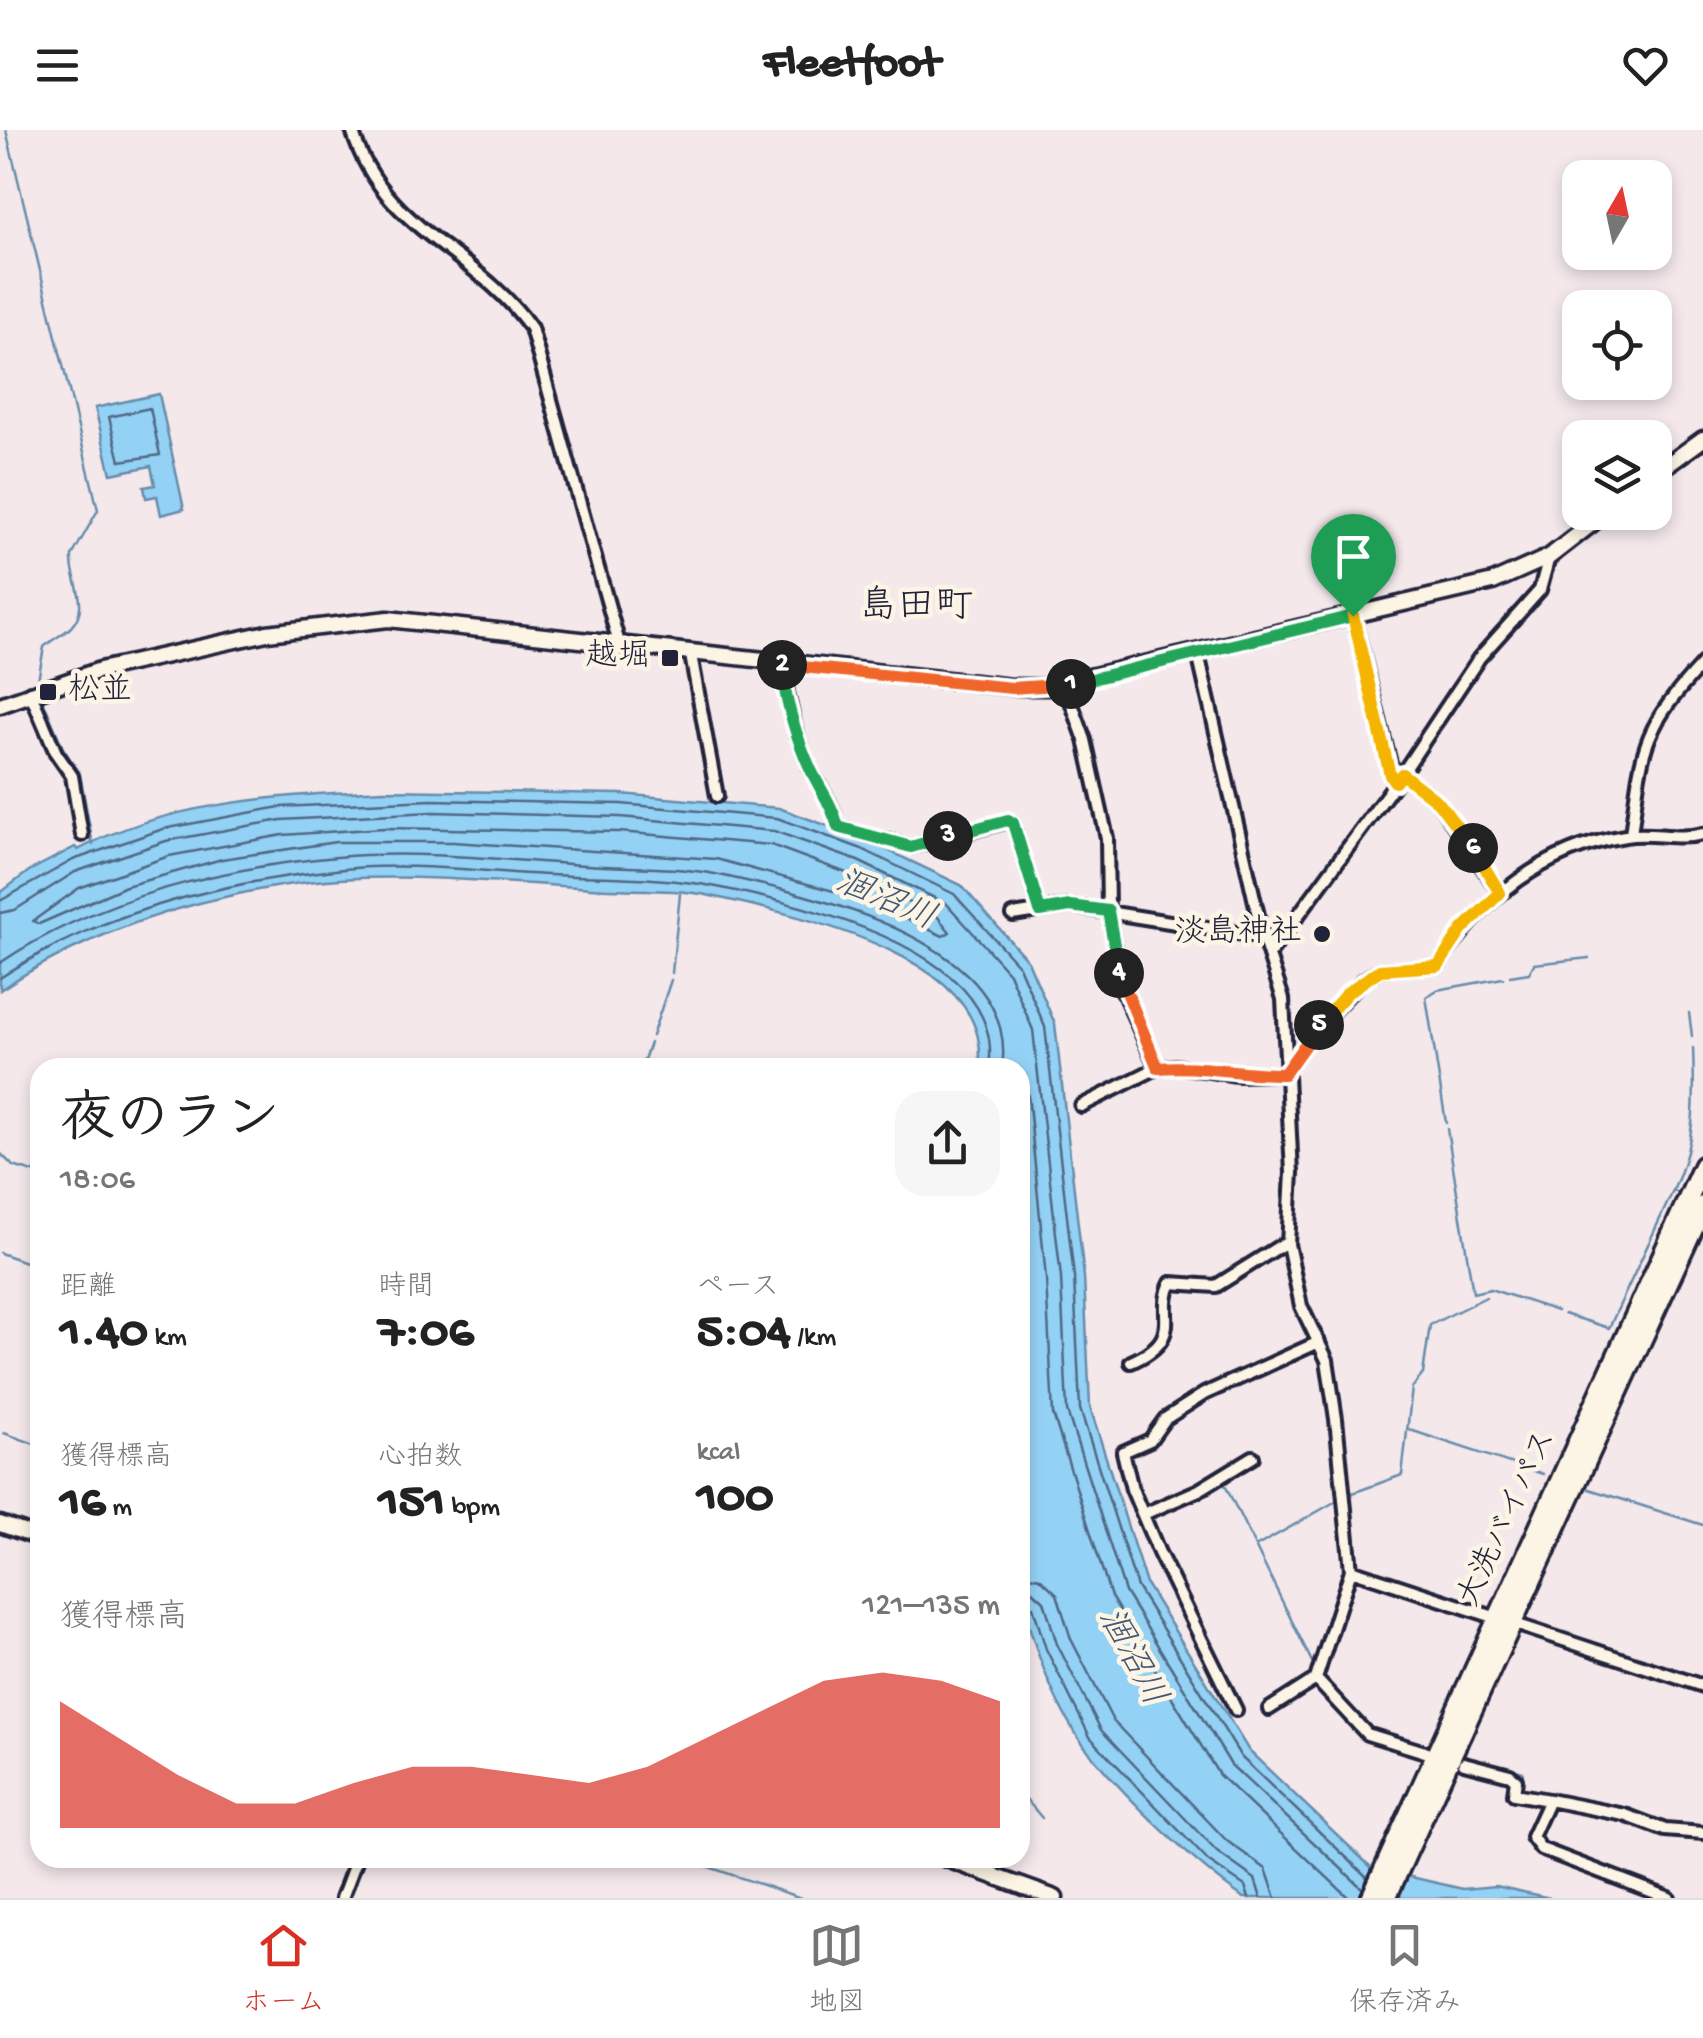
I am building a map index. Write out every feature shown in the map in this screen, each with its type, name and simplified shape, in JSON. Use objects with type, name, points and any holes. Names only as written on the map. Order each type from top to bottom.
[{"type":"highway","name":"大洗バイパス","points":[[1372,1898],[1410,1829],[1505,1620],[1703,1166]]},
{"type":"highway","name":"大洗バイパス","points":[[1505,1620],[1524,1596],[1703,1206]]},
{"type":"highway","name":"大洗バイパス","points":[[1386,1898],[1410,1829]]},
{"type":"street","points":[[352,130],[378,186],[401,213],[502,296],[531,328],[620,647]]},
{"type":"street","points":[[1672,462],[1703,439]]},
{"type":"street","points":[[0,705],[30,691],[100,670],[328,623],[420,621],[691,656],[1012,688],[1066,685],[1493,582],[1549,556],[1583,530]]},
{"type":"street","points":[[1269,955],[1398,778],[1479,658],[1540,590],[1549,556]]},
{"type":"street","points":[[1353,616],[1398,778],[1438,802],[1500,893]]},
{"type":"street","points":[[1198,654],[1263,937],[1283,999],[1292,1173],[1288,1241],[1301,1306],[1327,1360],[1351,1570],[1316,1679],[1269,1710]]},
{"type":"street","points":[[691,656],[717,796]]},
{"type":"street","points":[[1631,835],[1642,746],[1669,701],[1703,662]]},
{"type":"street","points":[[781,664],[795,728],[812,772],[832,803],[838,827],[911,847],[1008,820],[1013,823],[1040,911]]},
{"type":"street","points":[[1066,685],[1082,729],[1107,838],[1108,911],[1123,992],[1158,1068]]},
{"type":"street","points":[[30,691],[56,753],[72,776],[82,835]]},
{"type":"street","points":[[1284,1074],[1348,992],[1380,970],[1438,966],[1462,930],[1500,893],[1554,858],[1631,835],[1674,838],[1703,834]]},
{"type":"street","points":[[1014,915],[1070,906],[1263,937]]},
{"type":"street","points":[[1081,1106],[1158,1068],[1176,1066],[1238,1075],[1284,1074]]},
{"type":"street","points":[[1131,1362],[1152,1350],[1168,1326],[1171,1283],[1216,1286],[1288,1241]]},
{"type":"street","points":[[1236,1710],[1159,1552],[1146,1513],[1132,1489],[1122,1452],[1150,1440],[1179,1408],[1319,1342]]},
{"type":"street","points":[[1146,1513],[1199,1490],[1253,1456]]},
{"type":"street","points":[[0,1524],[30,1534]]},
{"type":"street","points":[[1351,1570],[1703,1686]]},
{"type":"street","points":[[1316,1679],[1366,1734],[1425,1752]]},
{"type":"street","points":[[1464,1762],[1510,1775],[1516,1780],[1514,1794],[1625,1815],[1665,1830],[1703,1833]]},
{"type":"street","points":[[1549,1800],[1532,1837],[1541,1849],[1669,1898]]},
{"type":"street","points":[[342,1898],[353,1868]]},
{"type":"street","points":[[972,1868],[1055,1898]]},
{"type":"street","points":[[1011,1898],[1026,1887]]},
{"type":"water","points":[[159,394],[184,509],[161,515],[157,496],[146,498],[144,487],[155,485],[151,466],[111,474],[95,408]]},
{"type":"water","name":"涸沼川","points":[[382,790],[621,794],[779,808],[866,840],[961,885],[1028,961],[1055,1024],[1084,1277],[1090,1407],[1146,1584],[1249,1751],[1372,1868],[1463,1889],[1496,1886],[1550,1898],[1244,1898],[1159,1827],[1117,1784],[1072,1728],[1053,1692],[1030,1628],[1030,1058],[978,1058],[975,1029],[955,996],[923,969],[836,929],[697,893],[372,878],[285,885],[169,912],[81,945],[0,990],[0,893],[29,871],[75,847],[78,850],[149,821],[265,799]]},
{"type":"waterway","points":[[6,130],[98,510],[72,556],[80,601],[77,619],[44,647],[37,686]]},
{"type":"waterway","points":[[42,698],[63,748],[80,774],[93,845]]},
{"type":"waterway","points":[[672,973],[680,894]]},
{"type":"waterway","points":[[1510,976],[1529,973],[1534,964],[1589,958]]},
{"type":"waterway","points":[[1446,1123],[1426,997],[1437,990],[1503,978]]},
{"type":"waterway","points":[[652,1036],[671,980]]},
{"type":"waterway","points":[[1689,1013],[1692,1036]]},
{"type":"waterway","points":[[645,1058],[650,1043]]},
{"type":"waterway","points":[[1679,1193],[1673,1191],[1686,1155],[1692,1121],[1693,1048]]},
{"type":"waterway","points":[[1447,1129],[1473,1293],[1490,1289],[1557,1311]]},
{"type":"waterway","points":[[0,1153],[13,1166],[30,1171]]},
{"type":"waterway","points":[[1564,1314],[1609,1328],[1673,1191]]},
{"type":"waterway","points":[[0,1253],[30,1264]]},
{"type":"waterway","points":[[1350,1494],[1402,1475],[1412,1388],[1423,1374],[1430,1325],[1486,1297]]},
{"type":"waterway","points":[[1407,1429],[1543,1474]]},
{"type":"waterway","points":[[4,1433],[30,1442]]},
{"type":"waterway","points":[[1224,1483],[1314,1666]]},
{"type":"waterway","points":[[1589,1489],[1703,1525]]},
{"type":"waterway","points":[[1257,1546],[1338,1500]]},
{"type":"waterway","points":[[17,1520],[30,1525]]},
{"type":"waterway","points":[[1403,1740],[1426,1747]]},
{"type":"waterway","points":[[1466,1758],[1523,1772],[1521,1790]]},
{"type":"waterway","points":[[1538,1794],[1623,1808]]},
{"type":"waterway","points":[[1030,1804],[1042,1818]]},
{"type":"waterway","points":[[1630,1810],[1666,1824],[1703,1827]]},
{"type":"waterway","points":[[712,1868],[801,1898]]},
{"type":"waterway","points":[[348,1898],[356,1876]]},
{"type":"place","name":"越堀","points":[[670,658]]},
{"type":"place","name":"松並","points":[[48,692]]},
{"type":"place","name":"淡島神社","points":[[1322,934]]},
{"type":"district","name":"島田町","points":[[916,609]]},
{"type":"route","points":[[1353,616],[1390,775],[1395,782],[1402,774],[1438,802],[1500,893],[1462,930],[1438,966],[1380,970],[1348,992],[1284,1074],[1238,1075],[1176,1066],[1158,1068],[1123,992],[1108,911],[1070,906],[1040,911],[1013,823],[1008,820],[911,847],[888,844],[838,827],[832,803],[812,772],[795,728],[781,664],[1012,688],[1048,687],[1353,616]]}]
